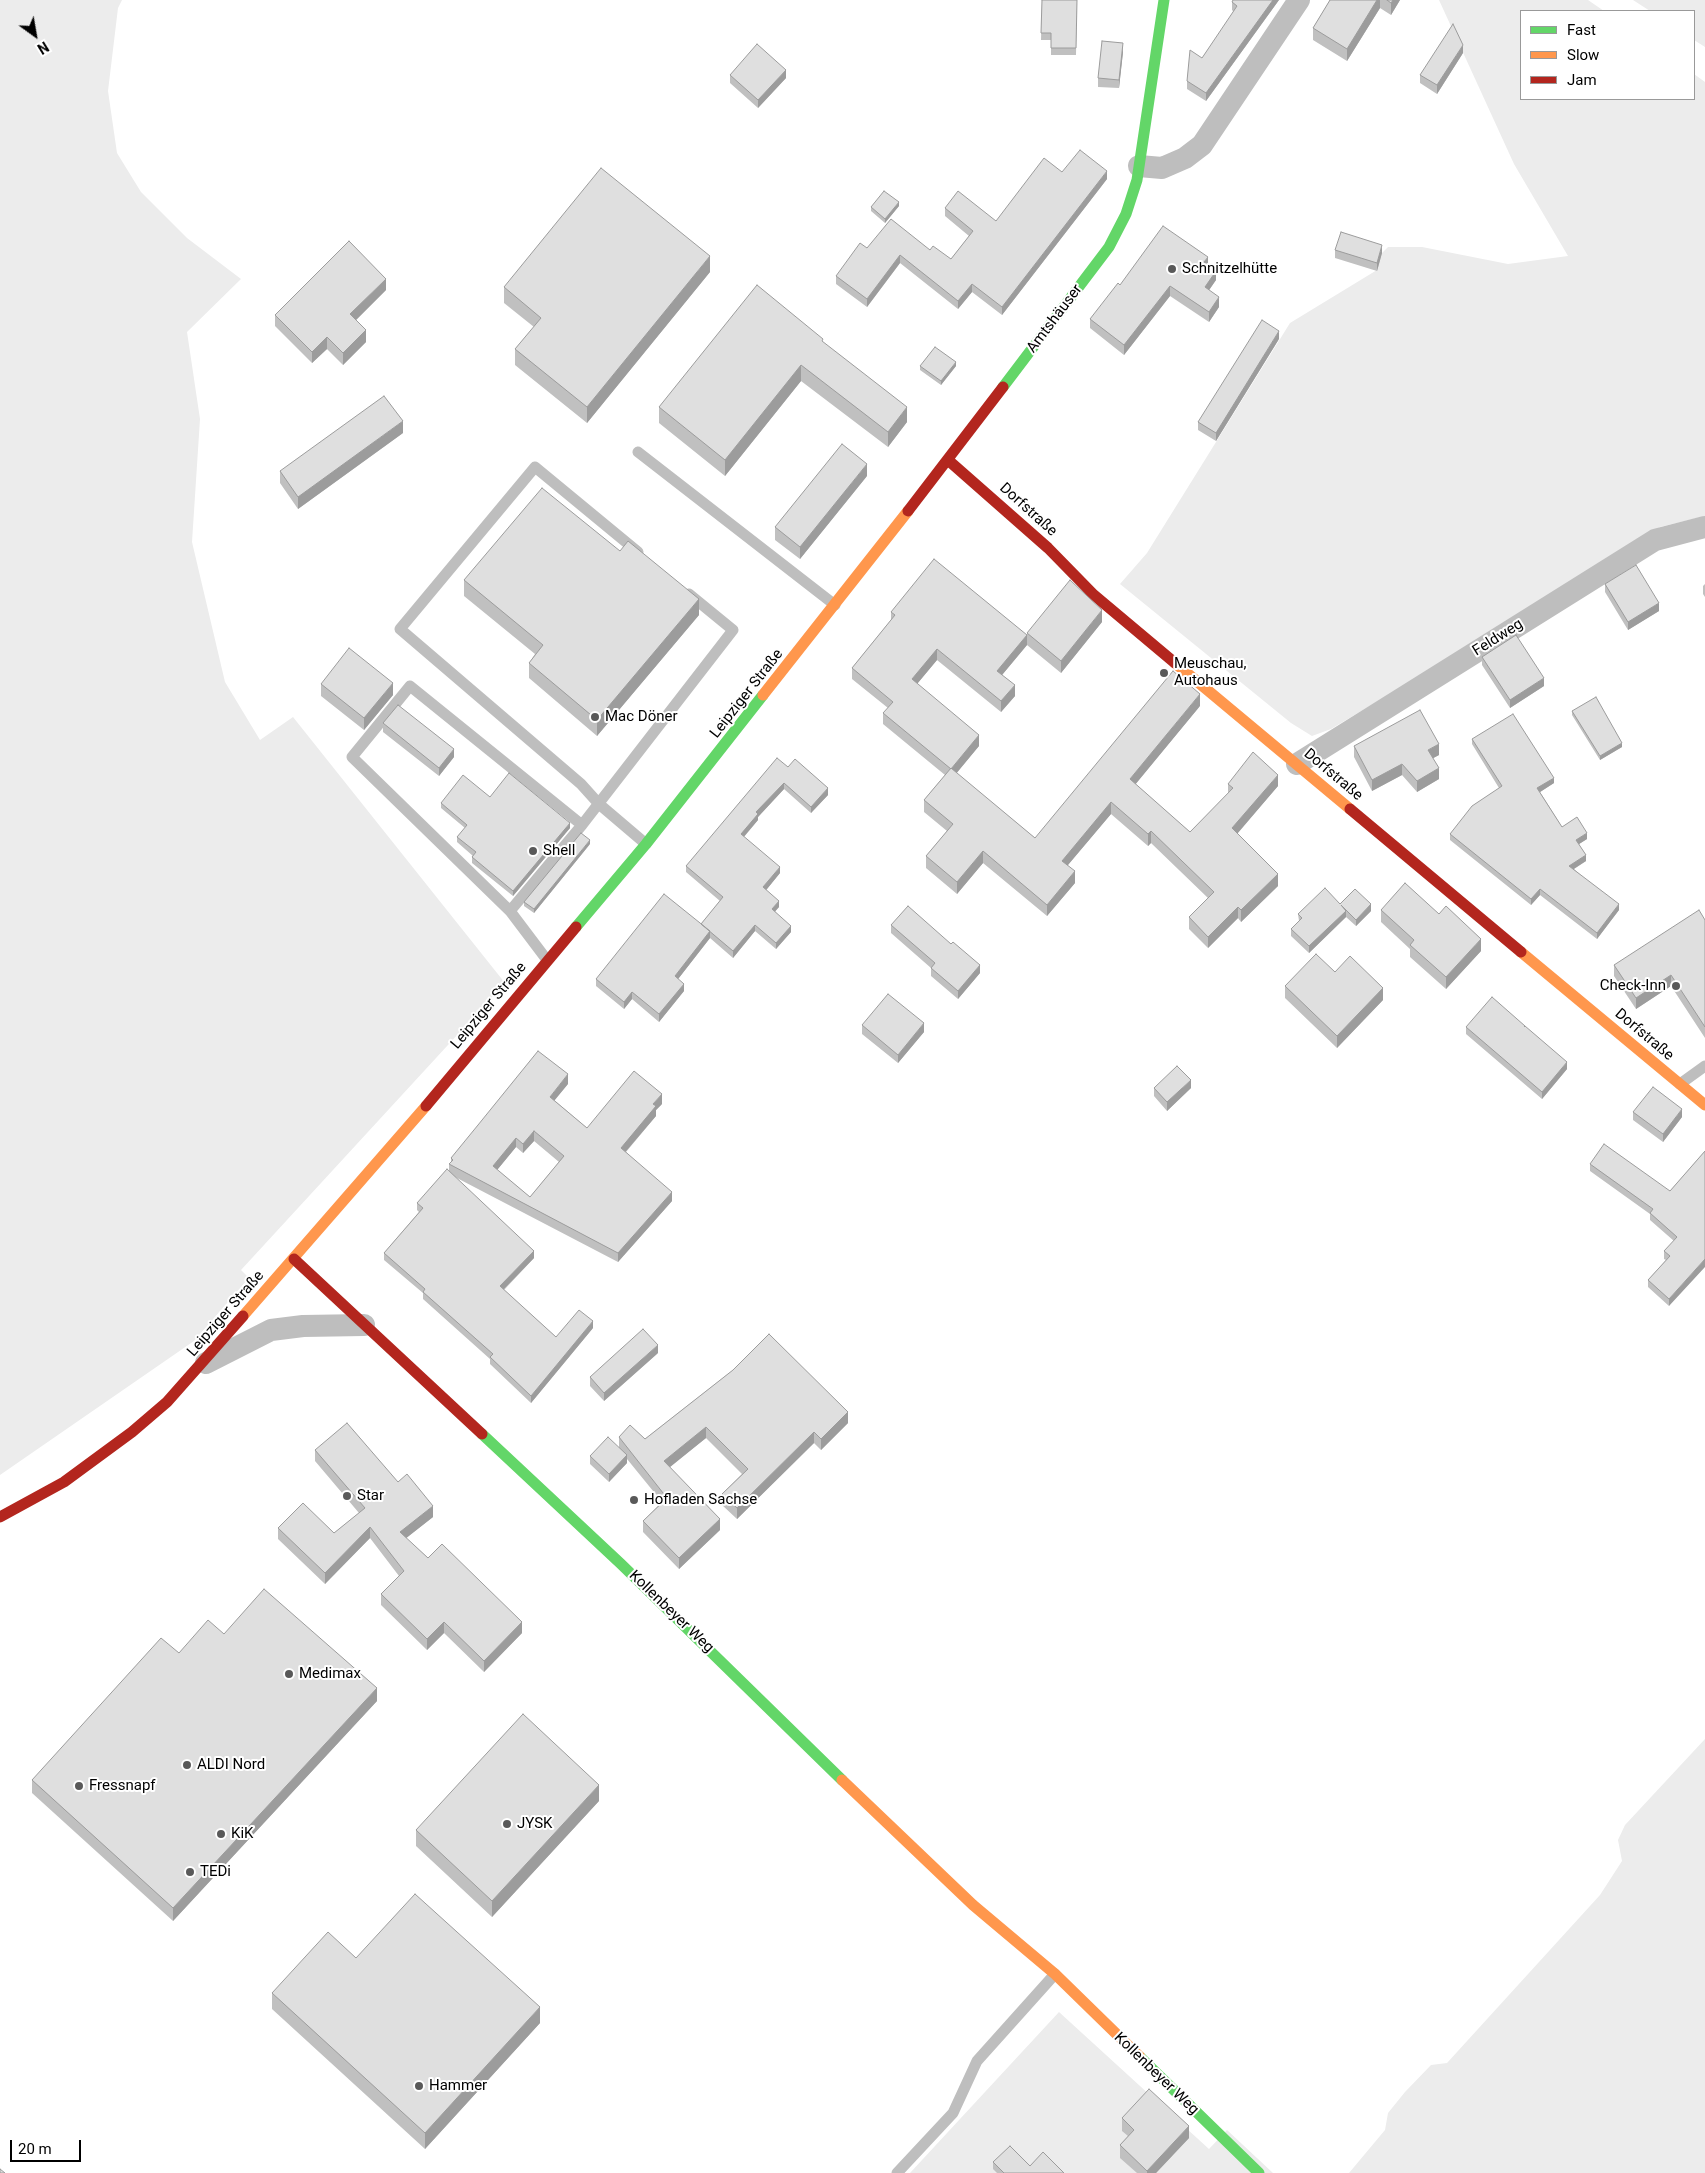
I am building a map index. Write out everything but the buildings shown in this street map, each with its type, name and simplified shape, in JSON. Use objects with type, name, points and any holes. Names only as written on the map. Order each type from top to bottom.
[{"type":"street","name":"Amtshäuser","points":[[948,460],[1109,248],[1126,214],[1139,166],[1164,0]]},
{"type":"street","points":[[1139,166],[1162,168],[1185,158],[1202,144],[1299,0]]},
{"type":"street","name":"Leipziger Straße","points":[[0,1517],[64,1482],[132,1432],[167,1402],[200,1366],[372,1170],[646,844],[948,460]]},
{"type":"street","name":"Dorfstraße","points":[[948,460],[1048,548],[1094,595],[1705,1105]]},
{"type":"street","name":"Feldweg","points":[[1297,764],[1655,540],[1705,527]]},
{"type":"street","name":"Kollenbeyer Weg","points":[[294,1259],[621,1564],[973,1905],[1055,1974],[1259,2173]]},
{"type":"street","points":[[200,1366],[271,1330],[304,1326],[364,1325]]},
{"type":"lane","points":[[638,452],[835,605]]},
{"type":"lane","points":[[646,844],[599,804],[580,784],[400,629],[535,467],[649,561]]},
{"type":"lane","points":[[510,911],[599,804],[733,630],[680,586]]},
{"type":"lane","points":[[547,960],[510,911],[352,757],[410,686],[582,825]]},
{"type":"lane","points":[[1680,1084],[1705,1066]]},
{"type":"lane","points":[[897,2173],[953,2113],[977,2061],[1055,1974]]},
{"type":"shaded area","points":[[0,0],[122,0],[118,8],[108,91],[117,153],[141,192],[187,238],[241,279],[187,332],[200,419],[192,542],[225,682],[260,740],[293,717],[505,983],[241,1270],[249,1278],[194,1341],[0,1475]]},
{"type":"shaded area","points":[[1439,0],[1588,0],[1603,10],[1520,10],[1520,100],[1695,100],[1695,75],[1705,82],[1705,516],[1660,527],[1475,643],[1331,729],[1312,736],[1291,723],[1120,584],[1147,553],[1290,323],[1377,270],[1382,253],[1388,247],[1422,247],[1508,264],[1568,256],[1514,164]]},
{"type":"shaded area","points":[[1633,0],[1705,0],[1705,47],[1695,41],[1695,10],[1648,10]]},
{"type":"shaded area","points":[[1705,1739],[1705,2173],[1349,2173],[1385,2130],[1388,2113],[1405,2092],[1431,2065],[1447,2063],[1600,1895],[1622,1861],[1618,1840],[1625,1825]]},
{"type":"shaded area","points":[[1059,2012],[1209,2149],[1227,2130],[1273,2173],[910,2173]]},
{"type":"traffic: fast","points":[[1003,387],[1109,247],[1126,214],[1137,180],[1164,0]]},
{"type":"traffic: fast","points":[[576,927],[646,844],[763,695]]},
{"type":"traffic: fast","points":[[482,1434],[621,1564],[842,1780]]},
{"type":"traffic: fast","points":[[1140,2057],[1259,2173]]},
{"type":"traffic: slow","points":[[763,695],[908,511]]},
{"type":"traffic: slow","points":[[1175,663],[1350,809]]},
{"type":"traffic: slow","points":[[1521,952],[1705,1105]]},
{"type":"traffic: slow","points":[[243,1316],[426,1106]]},
{"type":"traffic: slow","points":[[842,1780],[973,1905],[1055,1974],[1140,2057]]},
{"type":"traffic: jam","points":[[908,511],[1003,387]]},
{"type":"traffic: jam","points":[[948,460],[1048,548],[1094,595],[1175,663]]},
{"type":"traffic: jam","points":[[1350,809],[1521,952]]},
{"type":"traffic: jam","points":[[426,1106],[576,927]]},
{"type":"traffic: jam","points":[[294,1259],[482,1434]]},
{"type":"traffic: jam","points":[[0,1517],[64,1482],[132,1432],[167,1402],[243,1316]]},
{"type":"place","name":"Schnitzelhütte","points":[[1172,269]]},
{"type":"place","name":"Meuschau, Autohaus","points":[[1164,673]]},
{"type":"place","name":"Mac Döner","points":[[595,717]]},
{"type":"place","name":"Shell","points":[[533,851]]},
{"type":"place","name":"Check-Inn","points":[[1676,986]]},
{"type":"place","name":"Star","points":[[347,1496]]},
{"type":"place","name":"Hofladen Sachse","points":[[634,1500]]},
{"type":"place","name":"Medimax","points":[[289,1674]]},
{"type":"place","name":"ALDI Nord","points":[[187,1765]]},
{"type":"place","name":"Fressnapf","points":[[79,1786]]},
{"type":"place","name":"JYSK","points":[[507,1824]]},
{"type":"place","name":"KiK","points":[[221,1834]]},
{"type":"place","name":"TEDi","points":[[190,1872]]},
{"type":"place","name":"Hammer","points":[[419,2086]]}]
